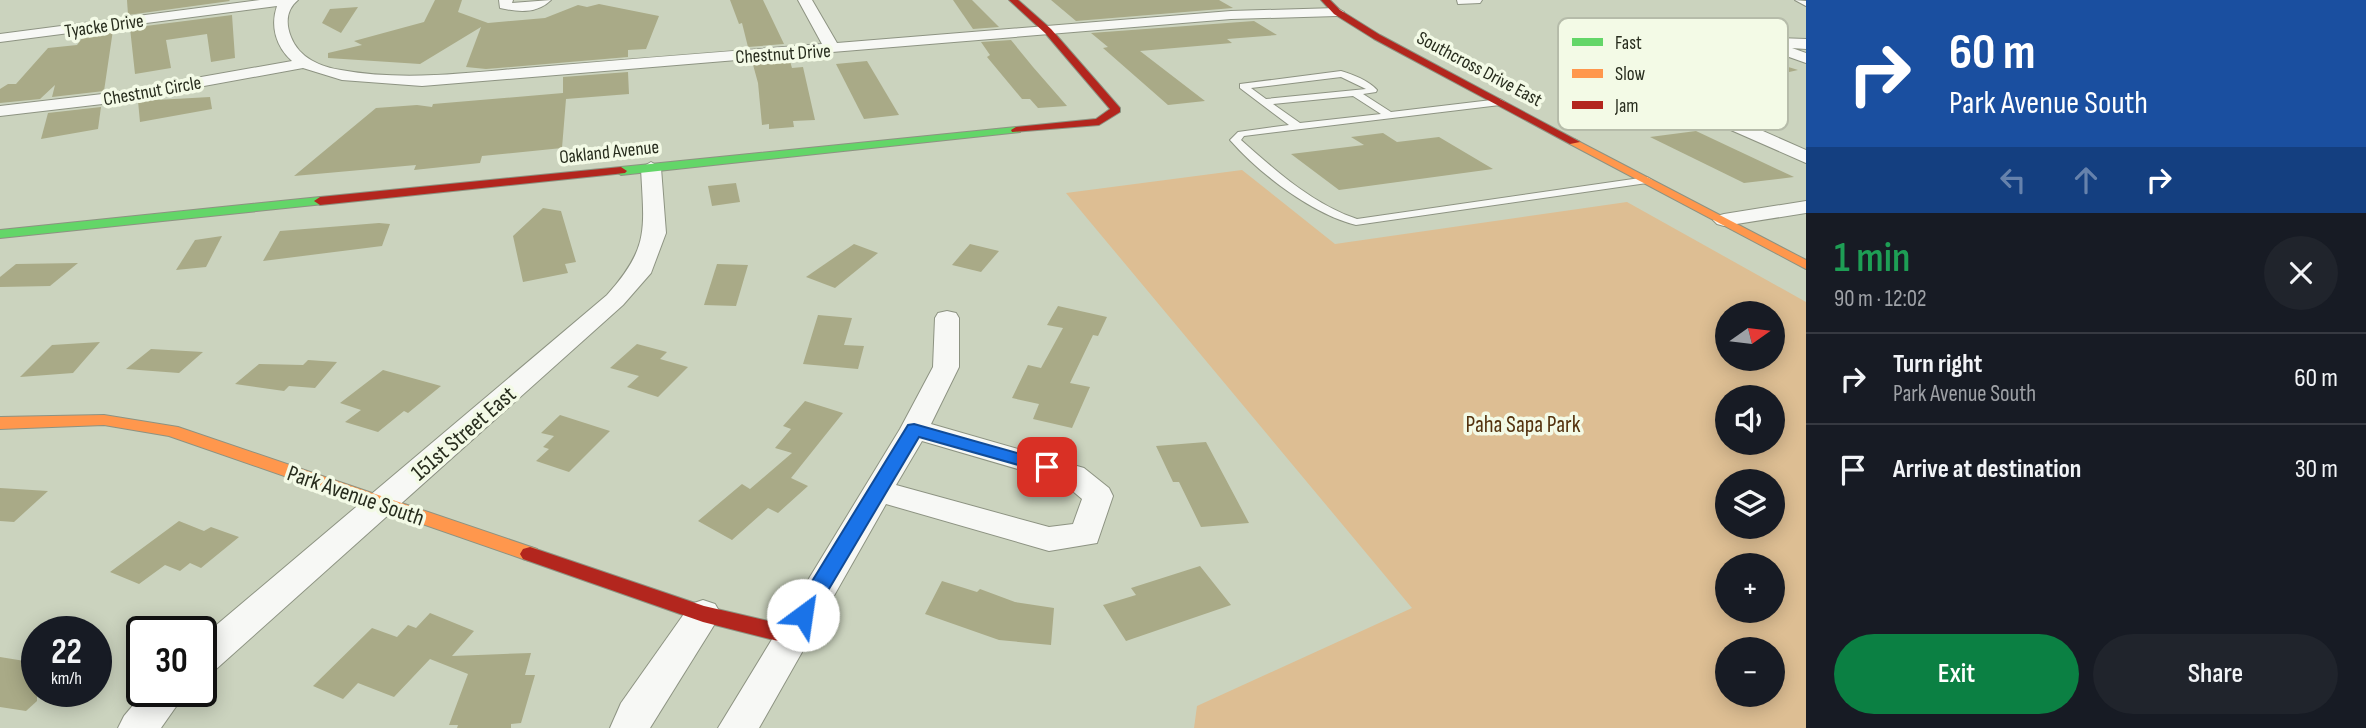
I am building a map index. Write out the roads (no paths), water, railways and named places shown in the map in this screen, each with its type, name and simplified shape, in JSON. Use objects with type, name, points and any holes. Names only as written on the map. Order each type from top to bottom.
[{"type":"street","points":[[288,0],[279,15],[285,44],[302,64]]},
{"type":"street","name":"Tyacke Drive","points":[[0,38],[288,0]]},
{"type":"street","points":[[506,0],[505,5],[526,8],[538,5],[544,0]]},
{"type":"street","points":[[804,0],[833,49]]},
{"type":"street","points":[[1013,0],[1048,31]]},
{"type":"street","name":"Chestnut Drive","points":[[302,64],[351,77],[422,81],[1331,6]]},
{"type":"street","name":"Southcross Drive East","points":[[1331,6],[1377,37],[1806,265]]},
{"type":"street","name":"Oakland Avenue","points":[[0,234],[1099,122],[1116,110],[1048,31]]},
{"type":"street","points":[[1788,43],[1806,44]]},
{"type":"street","points":[[1788,52],[1806,58]]},
{"type":"street","name":"Chestnut Circle","points":[[0,111],[111,98],[302,64]]},
{"type":"street","points":[[1745,130],[1806,157]]},
{"type":"street","name":"151st Street East","points":[[217,646],[615,300],[639,272],[655,233],[651,167]]},
{"type":"street","points":[[1724,220],[1806,207]]},
{"type":"street","points":[[738,728],[790,635],[914,429],[946,367],[947,318]]},
{"type":"street","name":"Park Avenue South","points":[[0,423],[104,420],[172,431],[704,614],[790,635]]},
{"type":"street","points":[[878,491],[1049,539],[1086,535],[1098,496],[1073,475],[914,429]]},
{"type":"street","points":[[630,728],[635,715],[704,614]]},
{"type":"street","points":[[138,728],[155,707]]},
{"type":"lane","points":[[1799,0],[1806,5]]},
{"type":"lane","points":[[1262,102],[1373,90],[1354,78],[1341,74],[1243,86],[1262,102],[1297,126]]},
{"type":"lane","points":[[1355,93],[1390,115]]},
{"type":"lane","points":[[1500,102],[1241,134],[1235,140],[1318,206],[1342,219],[1356,222],[1648,180]]},
{"type":"park label","name":"Paha Sapa Park","points":[[1523,424]]}]
